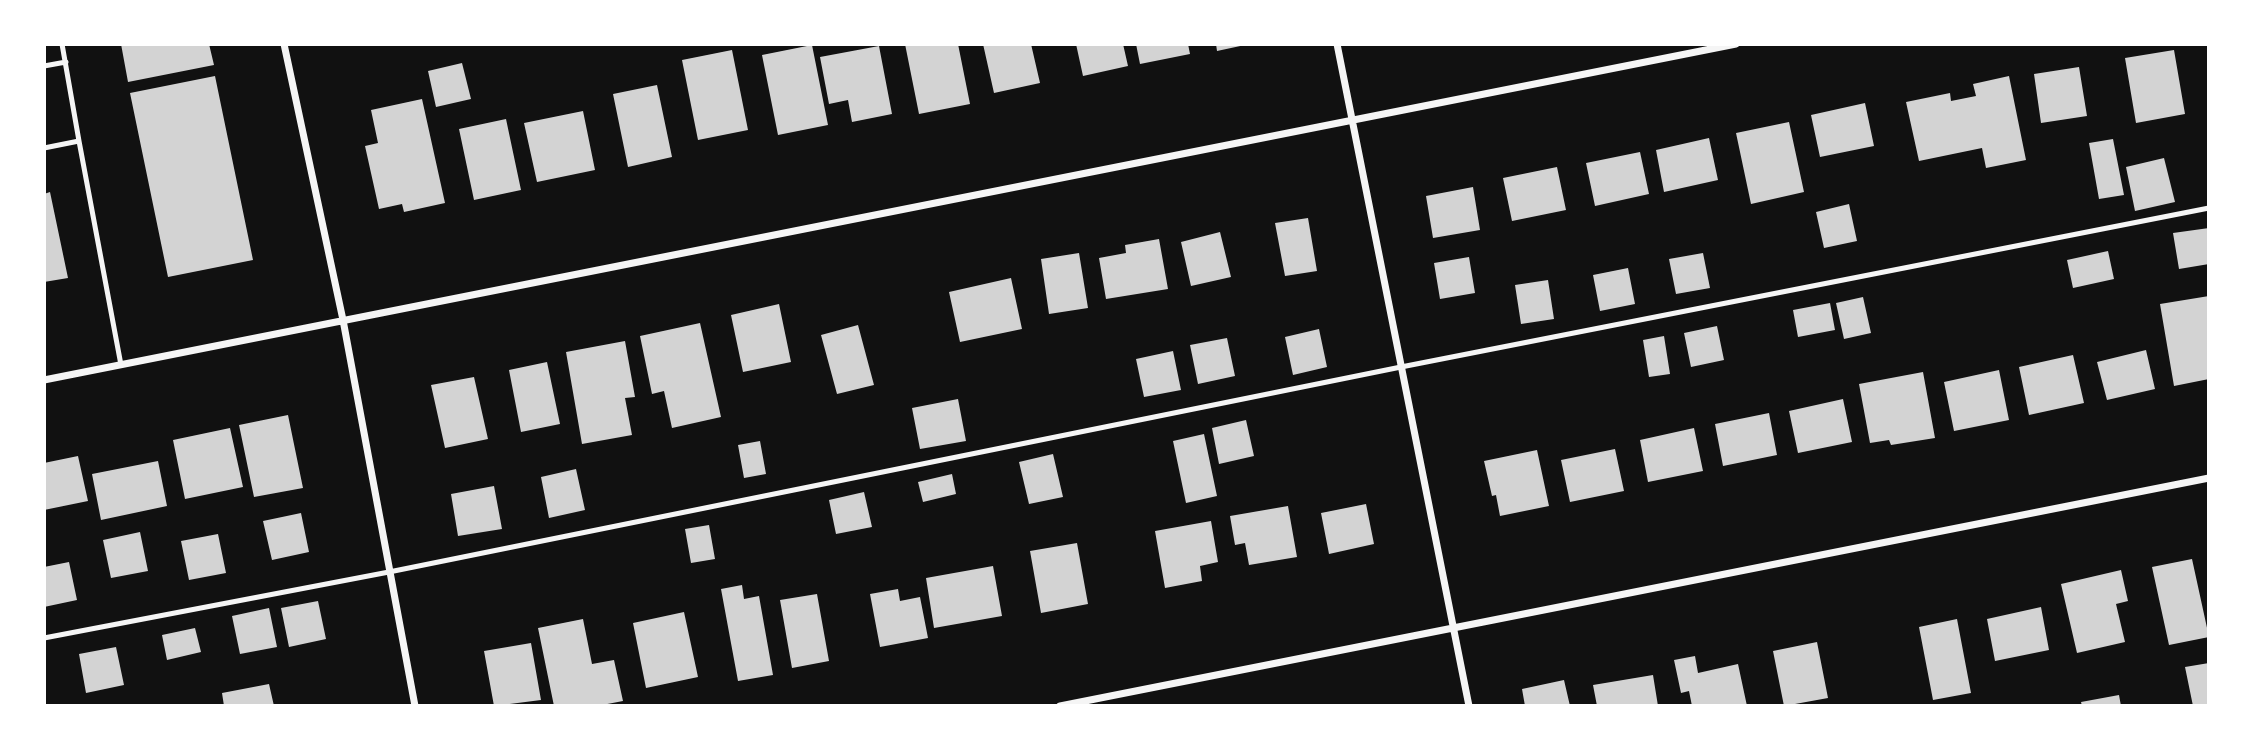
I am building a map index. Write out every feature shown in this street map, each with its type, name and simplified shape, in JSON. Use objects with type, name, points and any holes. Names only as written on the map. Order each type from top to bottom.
[{"type":"street","points":[[284,44],[343,320],[415,706]]},
{"type":"street","points":[[1337,44],[1469,706]]},
{"type":"street","points":[[44,380],[1736,44]]},
{"type":"street","points":[[1060,706],[2209,478]]},
{"type":"lane","points":[[62,44],[121,365]]},
{"type":"lane","points":[[44,66],[65,62]]},
{"type":"lane","points":[[44,148],[79,141]]},
{"type":"lane","points":[[44,638],[389,572],[1401,367],[2209,208]]},
{"type":"building","points":[[121,44],[209,44],[214,65],[128,82]]},
{"type":"building","points":[[905,44],[958,44],[970,104],[919,114]]},
{"type":"building","points":[[983,44],[1031,44],[1040,83],[994,93]]},
{"type":"building","points":[[1076,44],[1123,44],[1128,66],[1083,76]]},
{"type":"building","points":[[1136,44],[1188,44],[1190,54],[1140,64]]},
{"type":"building","points":[[1216,44],[1245,44],[1245,45],[1217,51]]},
{"type":"building","points":[[812,45],[828,125],[778,135],[762,55]]},
{"type":"building","points":[[879,46],[892,114],[852,122],[848,100],[829,104],[820,57]]},
{"type":"building","points":[[732,50],[748,130],[698,140],[682,60]]},
{"type":"building","points":[[2174,50],[2185,114],[2136,123],[2125,58]]},
{"type":"building","points":[[462,63],[471,99],[436,107],[428,71]]},
{"type":"building","points":[[2079,67],[2087,116],[2041,123],[2034,74]]},
{"type":"building","points":[[215,76],[253,260],[168,277],[130,93]]},
{"type":"building","points":[[2009,76],[2026,160],[1986,168],[1982,148],[1919,161],[1906,102],[1950,93],[1951,101],[1976,96],[1973,84]]},
{"type":"building","points":[[657,85],[672,157],[628,167],[613,94]]},
{"type":"building","points":[[422,99],[445,203],[404,212],[402,204],[379,209],[365,146],[378,143],[371,110]]},
{"type":"building","points":[[1865,103],[1874,146],[1820,157],[1811,115]]},
{"type":"building","points":[[583,111],[595,170],[537,182],[524,123]]},
{"type":"building","points":[[506,119],[521,190],[474,200],[459,129]]},
{"type":"building","points":[[1789,122],[1804,192],[1751,204],[1736,133]]},
{"type":"building","points":[[1709,138],[1718,180],[1664,192],[1656,150]]},
{"type":"building","points":[[2113,139],[2124,195],[2099,199],[2089,143]]},
{"type":"building","points":[[1640,152],[1649,194],[1595,206],[1586,163]]},
{"type":"building","points":[[2164,158],[2175,202],[2135,211],[2126,167]]},
{"type":"building","points":[[1557,167],[1566,210],[1512,221],[1503,178]]},
{"type":"building","points":[[1473,187],[1480,230],[1433,238],[1426,196]]},
{"type":"building","points":[[50,192],[68,278],[44,282],[44,194]]},
{"type":"building","points":[[1849,204],[1857,241],[1824,248],[1816,212]]},
{"type":"building","points":[[1308,218],[1317,271],[1285,276],[1275,223]]},
{"type":"building","points":[[2209,228],[2209,264],[2179,269],[2173,233]]},
{"type":"building","points":[[1220,232],[1231,277],[1191,286],[1181,242]]},
{"type":"building","points":[[1159,239],[1168,289],[1106,299],[1099,258],[1126,253],[1125,245]]},
{"type":"building","points":[[2108,251],[2114,279],[2073,288],[2067,260]]},
{"type":"building","points":[[1079,253],[1088,308],[1049,314],[1041,259]]},
{"type":"building","points":[[1703,253],[1710,288],[1676,294],[1669,259]]},
{"type":"building","points":[[1469,257],[1475,293],[1440,299],[1434,263]]},
{"type":"building","points":[[1628,268],[1635,304],[1600,311],[1593,275]]},
{"type":"building","points":[[1011,278],[1022,329],[960,342],[949,292]]},
{"type":"building","points":[[1548,280],[1554,319],[1521,324],[1515,285]]},
{"type":"building","points":[[2209,296],[2209,379],[2174,386],[2160,304]]},
{"type":"building","points":[[1863,297],[1871,333],[1844,339],[1836,303]]},
{"type":"building","points":[[1830,303],[1835,330],[1798,337],[1793,310]]},
{"type":"building","points":[[779,304],[791,362],[743,372],[731,315]]},
{"type":"building","points":[[700,323],[721,417],[672,428],[664,391],[652,394],[640,336]]},
{"type":"building","points":[[858,325],[874,385],[837,394],[821,335]]},
{"type":"building","points":[[1717,326],[1724,360],[1691,367],[1684,333]]},
{"type":"building","points":[[1319,329],[1327,367],[1293,375],[1285,337]]},
{"type":"building","points":[[1664,336],[1670,374],[1649,377],[1643,340]]},
{"type":"building","points":[[1227,338],[1235,376],[1198,384],[1190,345]]},
{"type":"building","points":[[625,341],[635,397],[625,398],[632,435],[582,444],[566,352]]},
{"type":"building","points":[[2146,350],[2155,389],[2107,400],[2097,362]]},
{"type":"building","points":[[1173,351],[1181,390],[1144,397],[1136,359]]},
{"type":"building","points":[[2073,355],[2084,403],[2029,415],[2019,367]]},
{"type":"building","points":[[547,362],[560,424],[521,432],[509,370]]},
{"type":"building","points":[[1999,370],[2009,420],[1954,431],[1944,382]]},
{"type":"building","points":[[1923,372],[1935,438],[1891,445],[1889,440],[1870,443],[1859,384]]},
{"type":"building","points":[[474,377],[488,439],[445,448],[431,385]]},
{"type":"building","points":[[958,399],[966,441],[920,449],[912,408]]},
{"type":"building","points":[[1843,399],[1852,442],[1798,453],[1789,411]]},
{"type":"building","points":[[1769,413],[1777,455],[1723,466],[1715,424]]},
{"type":"building","points":[[288,415],[303,488],[254,497],[239,425]]},
{"type":"building","points":[[1246,420],[1254,456],[1219,464],[1212,428]]},
{"type":"building","points":[[230,428],[243,487],[185,499],[173,440]]},
{"type":"building","points":[[1694,428],[1703,471],[1648,482],[1640,440]]},
{"type":"building","points":[[1204,434],[1217,496],[1186,503],[1173,441]]},
{"type":"building","points":[[760,441],[766,474],[744,478],[738,445]]},
{"type":"building","points":[[1615,449],[1624,491],[1570,502],[1561,460]]},
{"type":"building","points":[[1537,450],[1549,506],[1500,516],[1484,461]]},
{"type":"building","points":[[1053,454],[1063,497],[1029,504],[1019,462]]},
{"type":"building","points":[[78,456],[88,501],[44,510],[44,463]]},
{"type":"building","points":[[158,461],[167,506],[101,520],[92,474]]},
{"type":"building","points":[[576,469],[585,510],[549,518],[541,477]]},
{"type":"building","points":[[952,474],[956,494],[923,502],[918,482]]},
{"type":"building","points":[[494,486],[502,529],[458,536],[451,494]]},
{"type":"building","points":[[864,492],[872,527],[836,534],[829,500]]},
{"type":"building","points":[[1366,504],[1374,544],[1329,554],[1321,513]]},
{"type":"building","points":[[1288,506],[1297,557],[1249,565],[1245,543],[1235,545],[1230,516]]},
{"type":"building","points":[[301,513],[309,552],[272,560],[263,521]]},
{"type":"building","points":[[1211,521],[1218,562],[1200,566],[1202,581],[1165,588],[1155,531]]},
{"type":"building","points":[[709,525],[715,559],[691,563],[685,529]]},
{"type":"building","points":[[140,532],[148,571],[111,578],[103,540]]},
{"type":"building","points":[[218,534],[226,573],[189,580],[181,541]]},
{"type":"building","points":[[1077,543],[1088,604],[1041,613],[1030,551]]},
{"type":"building","points":[[2192,559],[2209,637],[2169,645],[2152,567]]},
{"type":"building","points":[[69,562],[77,600],[44,607],[44,567]]},
{"type":"building","points":[[993,566],[1002,616],[934,628],[926,578]]},
{"type":"building","points":[[2121,570],[2128,601],[2116,604],[2125,642],[2077,653],[2061,584]]},
{"type":"building","points":[[742,585],[744,599],[759,596],[773,675],[738,681],[721,589]]},
{"type":"building","points":[[898,589],[900,601],[920,597],[928,638],[880,647],[870,594]]},
{"type":"building","points":[[817,594],[829,661],[792,668],[780,600]]},
{"type":"building","points":[[318,601],[326,639],[289,647],[281,608]]},
{"type":"building","points":[[2041,607],[2049,650],[1995,661],[1987,619]]},
{"type":"building","points":[[269,608],[277,647],[240,654],[232,616]]},
{"type":"building","points":[[684,612],[698,677],[646,688],[633,623]]},
{"type":"building","points":[[583,619],[592,664],[614,660],[623,701],[597,706],[554,706],[538,628]]},
{"type":"building","points":[[1957,619],[1971,693],[1933,700],[1919,627]]},
{"type":"building","points":[[195,628],[201,652],[167,660],[162,635]]},
{"type":"building","points":[[1817,642],[1828,698],[1784,706],[1773,651]]},
{"type":"building","points":[[531,643],[541,700],[494,706],[484,651]]},
{"type":"building","points":[[116,647],[124,685],[86,693],[79,654]]},
{"type":"building","points":[[1695,656],[1698,673],[1738,664],[1747,706],[1692,706],[1689,691],[1681,693],[1674,660]]},
{"type":"building","points":[[2209,663],[2209,706],[2193,706],[2185,667]]},
{"type":"building","points":[[1653,675],[1658,706],[1597,706],[1593,685]]},
{"type":"building","points":[[1564,680],[1570,706],[1525,706],[1522,689]]},
{"type":"building","points":[[269,684],[274,706],[224,706],[222,693]]},
{"type":"building","points":[[2119,695],[2121,706],[2082,706],[2081,702]]}]
